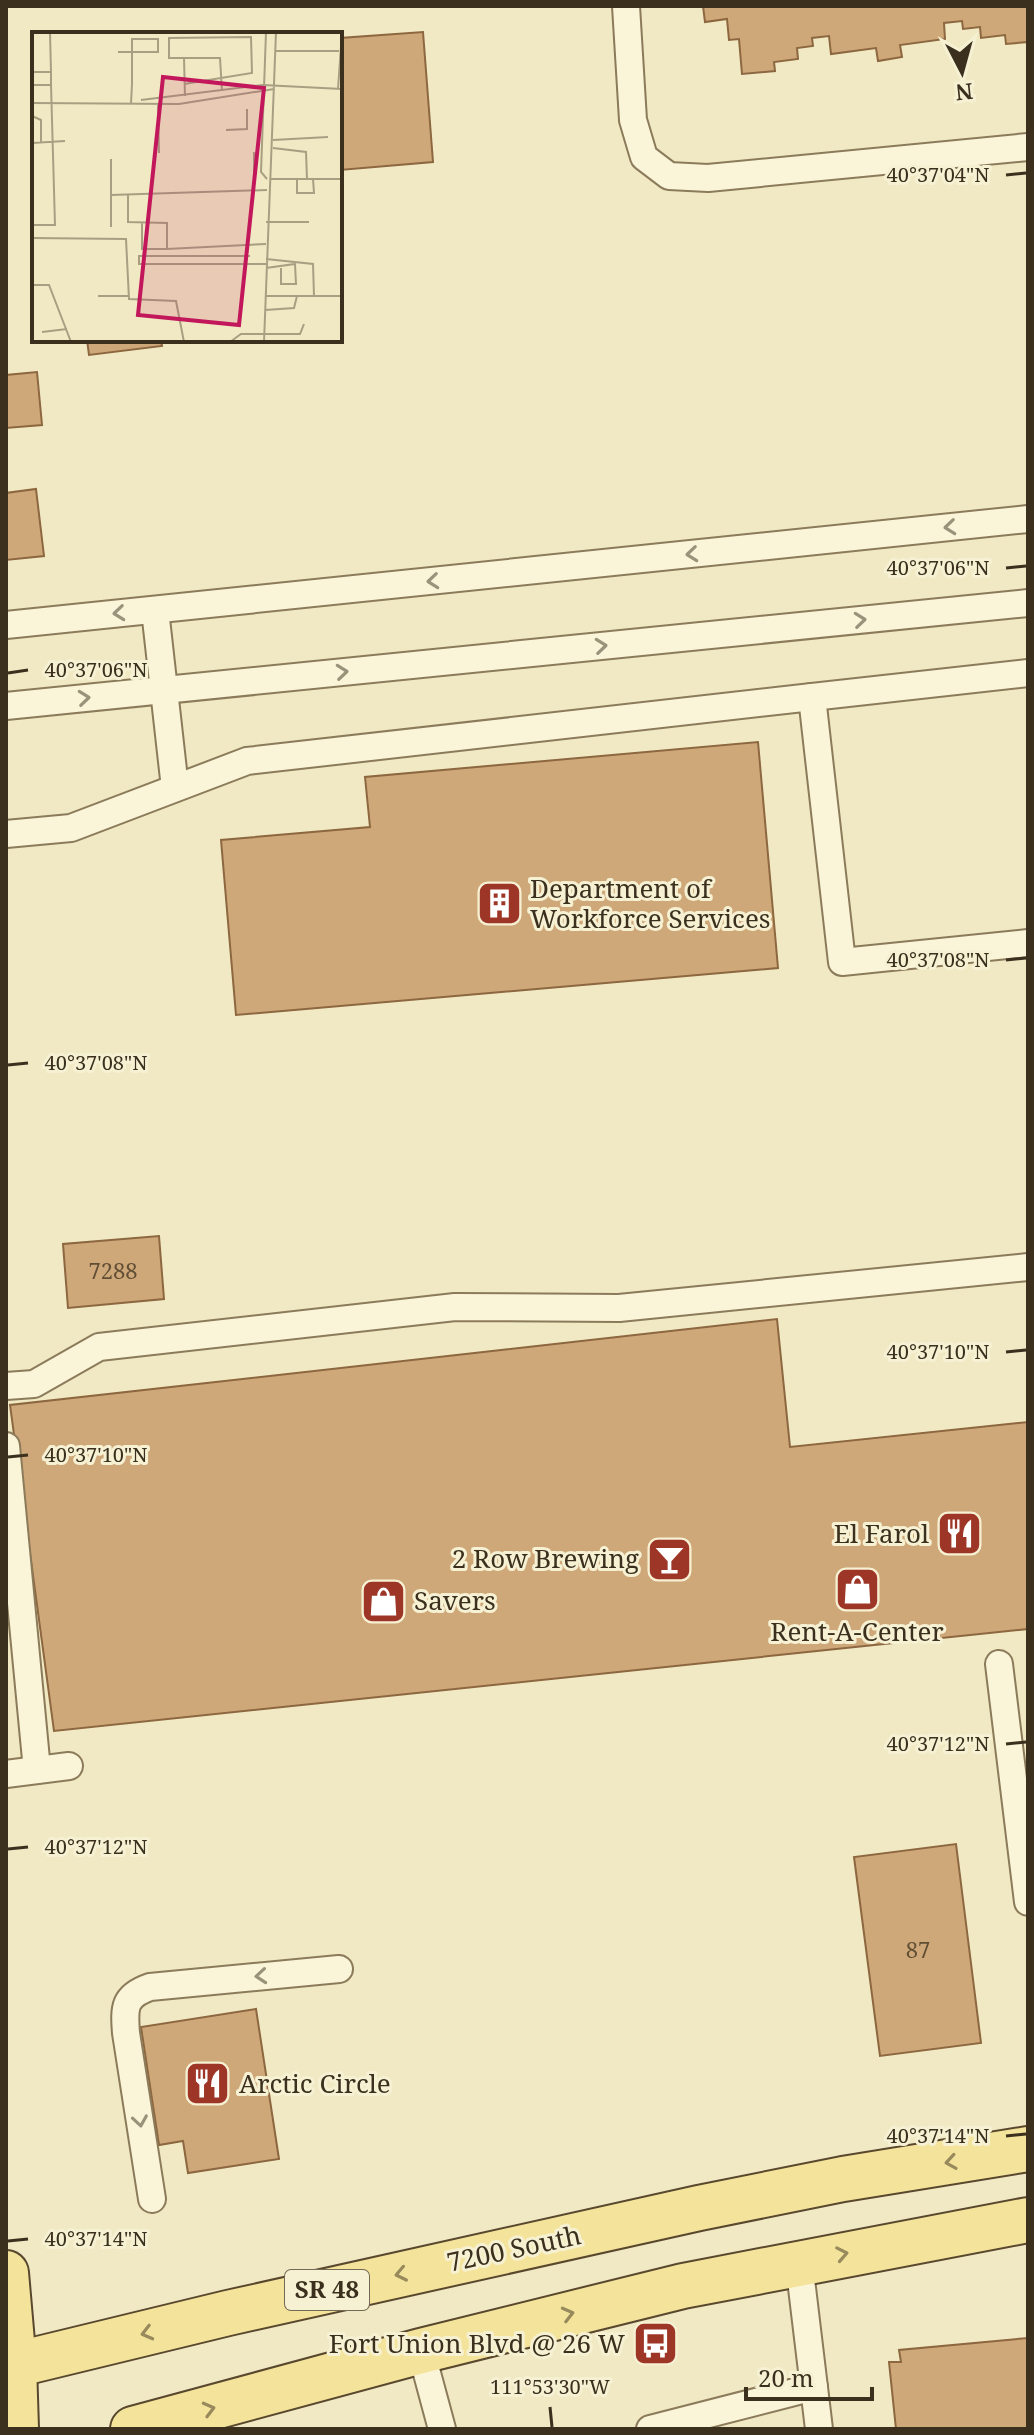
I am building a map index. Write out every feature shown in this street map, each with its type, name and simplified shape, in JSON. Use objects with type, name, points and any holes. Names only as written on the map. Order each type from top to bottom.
[{"type":"main road","name":"7200 South","points":[[10,2368],[286,2300],[699,2208],[843,2179],[1028,2149]]},
{"type":"main road","points":[[133,2429],[421,2351],[669,2290],[1028,2220]]},
{"type":"main road","points":[[6,2273],[16,2429]]},
{"type":"lane","points":[[626,6],[633,120],[644,157],[669,176],[708,178],[1028,147]]},
{"type":"lane","points":[[6,625],[1028,519]]},
{"type":"lane","points":[[6,706],[1028,603]]},
{"type":"lane","points":[[155,610],[175,788]]},
{"type":"lane","points":[[6,834],[71,828],[247,761],[1028,673]]},
{"type":"lane","points":[[812,697],[842,962],[1028,943]]},
{"type":"lane","points":[[6,1386],[34,1384],[99,1347],[455,1307],[619,1308],[1028,1267]]},
{"type":"lane","points":[[6,1446],[37,1770]]},
{"type":"lane","points":[[999,1664],[1028,1902]]},
{"type":"lane","points":[[6,1774],[69,1766]]},
{"type":"lane","points":[[152,2199],[126,2033],[128,2000],[136,1992],[150,1987],[339,1969]]},
{"type":"lane","points":[[799,2263],[819,2429]]},
{"type":"lane","points":[[421,2351],[442,2429]]},
{"type":"lane","points":[[650,2429],[814,2387]]},
{"type":"building","points":[[703,6],[1028,6],[1028,42],[1006,44],[1005,35],[981,38],[980,27],[963,29],[962,21],[944,23],[945,39],[900,45],[902,57],[878,61],[876,48],[831,54],[829,36],[812,38],[813,46],[797,48],[798,59],[774,62],[775,71],[742,74],[739,39],[729,40],[727,19],[705,22]]},
{"type":"building","points":[[423,32],[433,162],[342,170],[342,38]]},
{"type":"building","points":[[87,342],[161,342],[162,346],[89,355]]},
{"type":"building","points":[[37,372],[42,425],[6,428],[6,375]]},
{"type":"building","points":[[36,489],[44,556],[6,560],[6,493]]},
{"type":"building","name":"Department of Workforce Services","points":[[758,742],[778,968],[236,1015],[221,840],[370,827],[365,777]]},
{"type":"building","points":[[159,1236],[164,1299],[68,1308],[63,1244]]},
{"type":"building","points":[[777,1319],[790,1447],[1028,1422],[1028,1629],[54,1731],[10,1405]]},
{"type":"building","points":[[956,1844],[981,2043],[880,2056],[854,1857]]},
{"type":"building","name":"Arctic Circle","points":[[256,2009],[279,2159],[188,2173],[183,2141],[159,2145],[141,2027]]},
{"type":"building","points":[[1028,2338],[1028,2429],[896,2429],[889,2362],[901,2362],[899,2350]]},
{"type":"place","name":"Department of Workforce Services","points":[[499,904]]},
{"type":"place","name":"El Farol","points":[[960,1534]]},
{"type":"place","name":"2 Row Brewing","points":[[670,1559]]},
{"type":"place","name":"Rent-A-Center","points":[[857,1589]]},
{"type":"place","name":"Savers","points":[[383,1601]]},
{"type":"place","name":"Arctic Circle","points":[[208,2084]]},
{"type":"place","name":"Fort Union Blvd @ 26 W","points":[[656,2344]]}]
